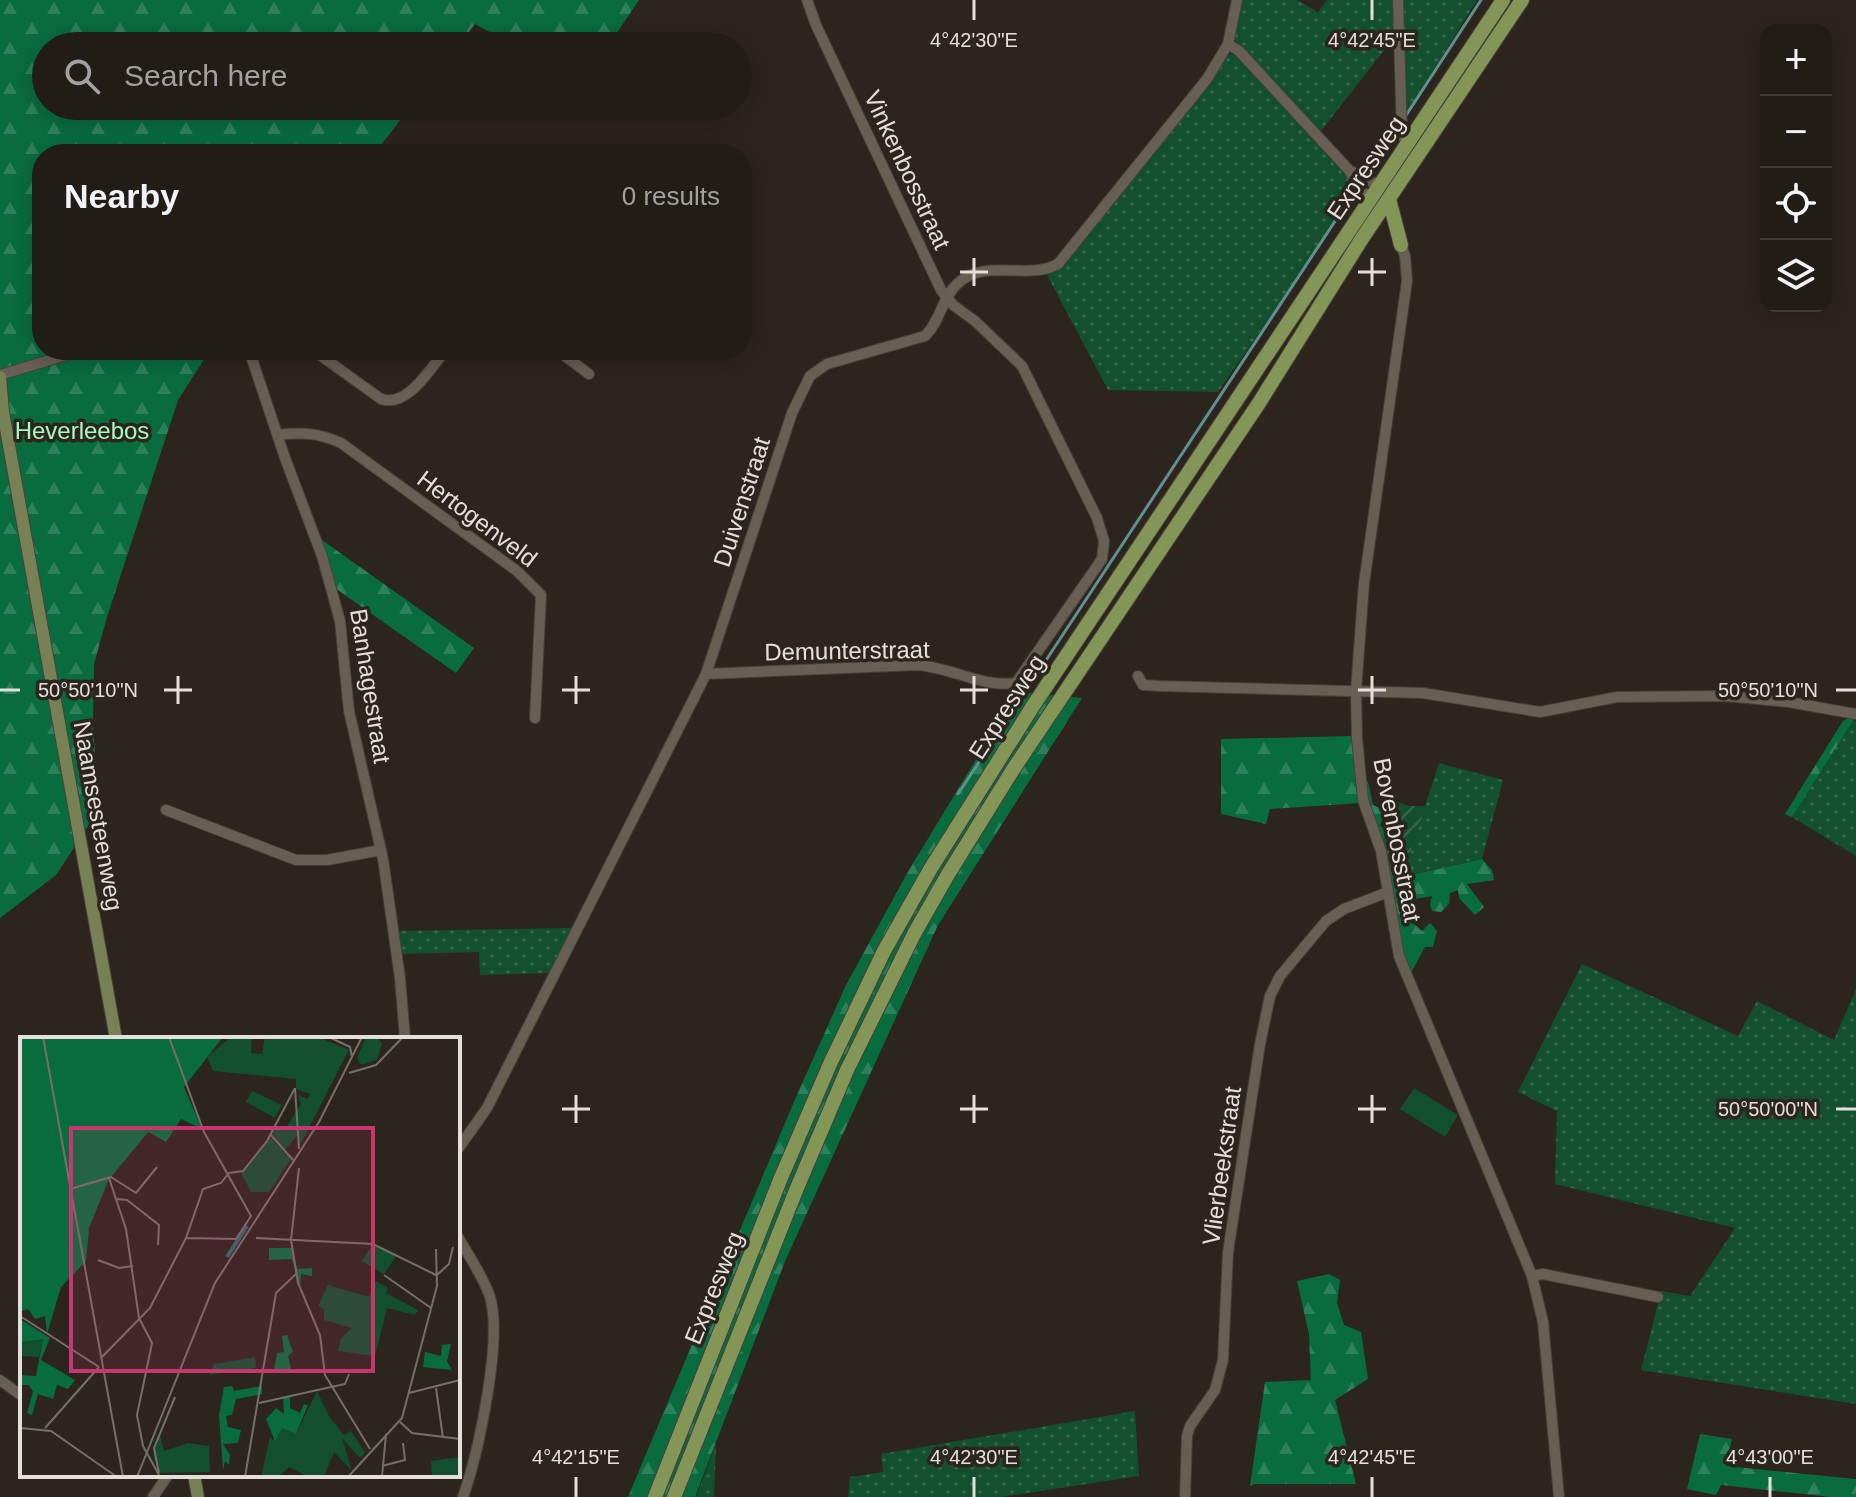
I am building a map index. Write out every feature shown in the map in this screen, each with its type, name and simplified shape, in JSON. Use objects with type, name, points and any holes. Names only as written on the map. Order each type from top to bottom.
[{"type":"highway","name":"Expresweg","points":[[655,1497],[807,1115],[884,951],[952,834],[1025,719],[1331,257],[1372,190],[1503,0]]},
{"type":"highway","name":"Expresweg","points":[[674,1497],[824,1121],[870,1019],[914,934],[1014,768],[1259,403],[1366,233],[1522,0]]},
{"type":"highway","points":[[1389,199],[1401,245]]},
{"type":"highway","points":[[1366,233],[1382,231],[1401,245]]},
{"type":"main road","name":"Naamsesteenweg","points":[[0,376],[2,407],[116,1037]]},
{"type":"main road","points":[[194,1477],[198,1497]]},
{"type":"street","name":"Vinkenbosstraat","points":[[807,0],[816,25],[947,298],[1022,366],[1097,518],[1104,541],[1102,559],[1023,675],[1016,683],[1002,685],[986,682]]},
{"type":"street","name":"Duivenstraat","points":[[460,1146],[487,1108],[706,674],[772,470],[803,387],[817,369],[827,364],[925,336],[933,329],[954,286],[971,274],[991,270],[1040,272],[1058,264],[1198,91],[1228,44],[1237,0]]},
{"type":"street","points":[[1398,0],[1402,136]]},
{"type":"street","points":[[1228,44],[1239,51],[1348,169],[1372,190]]},
{"type":"street","name":"Bovenbosstraat","points":[[1401,245],[1407,281],[1364,583],[1356,691],[1363,800],[1381,851],[1399,956],[1532,1276],[1543,1322],[1559,1497]]},
{"type":"street","points":[[0,376],[51,360]]},
{"type":"street","name":"Banhagestraat","points":[[252,360],[332,586],[340,621],[349,711],[381,850],[400,978],[405,1037]]},
{"type":"street","points":[[327,360],[381,399],[390,402],[399,401],[410,392],[437,360]]},
{"type":"street","points":[[570,360],[589,374]]},
{"type":"street","name":"Hertogenveld","points":[[278,435],[303,432],[324,435],[341,443],[517,571],[541,595],[535,718]]},
{"type":"street","name":"Demunterstraat","points":[[706,674],[917,665],[986,682]]},
{"type":"street","points":[[1138,676],[1143,685],[1423,693],[1540,712],[1617,697],[1726,696],[1789,702],[1856,714]]},
{"type":"street","points":[[166,810],[296,860],[327,860],[381,850]]},
{"type":"street","name":"Vlierbeekstraat","points":[[1185,1497],[1187,1436],[1190,1426],[1215,1390],[1223,1360],[1228,1252],[1270,996],[1280,976],[1326,921],[1344,909],[1388,892]]},
{"type":"street","points":[[460,1241],[490,1296],[495,1321],[475,1463],[463,1497]]},
{"type":"street","points":[[1532,1276],[1558,1276],[1658,1297]]},
{"type":"street","points":[[0,1380],[20,1395]]},
{"type":"street","points":[[153,1497],[167,1477]]},
{"type":"green space","name":"Heverleebos","points":[[0,0],[639,0],[617,32],[490,32],[475,24],[469,32],[32,32],[32,120],[400,120],[382,144],[32,144],[32,360],[204,360],[178,400],[94,664],[93,722],[98,798],[92,820],[56,875],[0,918]]},
{"type":"green space","points":[[1239,0],[1297,0],[1318,12],[1327,0],[1477,0],[1405,116],[1397,34],[1320,132],[1233,38]]},
{"type":"green space","points":[[1235,54],[1356,187],[1218,392],[1108,390],[1046,273],[1076,250],[1119,190],[1226,55]]},
{"type":"green space","points":[[315,535],[474,648],[456,673],[332,586]]},
{"type":"green space","points":[[1017,692],[1082,698],[938,925],[786,1259],[695,1497],[628,1497],[846,985],[909,870]]},
{"type":"green space","points":[[1855,717],[1792,817],[1785,814],[1843,721]]},
{"type":"green space","points":[[1850,719],[1856,721],[1856,856],[1792,817]]},
{"type":"green space","points":[[1352,736],[1362,781],[1368,782],[1373,805],[1385,810],[1380,826],[1388,831],[1383,840],[1390,866],[1404,870],[1403,877],[1482,859],[1492,870],[1494,880],[1467,884],[1484,907],[1475,915],[1459,898],[1458,890],[1450,893],[1449,904],[1441,912],[1432,911],[1432,896],[1415,899],[1419,916],[1405,916],[1405,921],[1422,931],[1430,923],[1437,931],[1433,947],[1425,947],[1408,978],[1381,851],[1361,803],[1270,809],[1266,824],[1221,814],[1221,739]]},
{"type":"green space","points":[[1439,763],[1503,780],[1482,859],[1402,877]]},
{"type":"green space","points":[[1397,802],[1426,806],[1404,870],[1390,866],[1383,840]]},
{"type":"green space","points":[[572,928],[549,973],[480,975],[479,952],[402,954],[398,931]]},
{"type":"green space","points":[[1582,964],[1738,1036],[1757,1001],[1834,1040],[1856,989],[1856,1404],[1641,1370],[1661,1291],[1690,1296],[1735,1228],[1555,1184],[1557,1111],[1518,1092]]},
{"type":"green space","points":[[1414,1088],[1458,1115],[1445,1137],[1400,1109]]},
{"type":"green space","points":[[1329,1274],[1340,1280],[1337,1303],[1344,1325],[1361,1332],[1368,1379],[1335,1400],[1356,1484],[1250,1486],[1265,1382],[1311,1380],[1309,1334],[1297,1281]]},
{"type":"green space","points":[[1135,1411],[1139,1476],[1001,1497],[848,1497],[850,1477],[883,1472],[881,1454]]},
{"type":"green space","points":[[1700,1434],[1732,1439],[1726,1466],[1856,1479],[1856,1497],[1721,1485],[1716,1495],[1687,1489]]},
{"type":"green space","points":[[716,1444],[714,1497],[696,1497]]},
{"type":"waterway","points":[[1405,117],[1481,0]]},
{"type":"waterway","points":[[958,794],[1347,203]]}]
